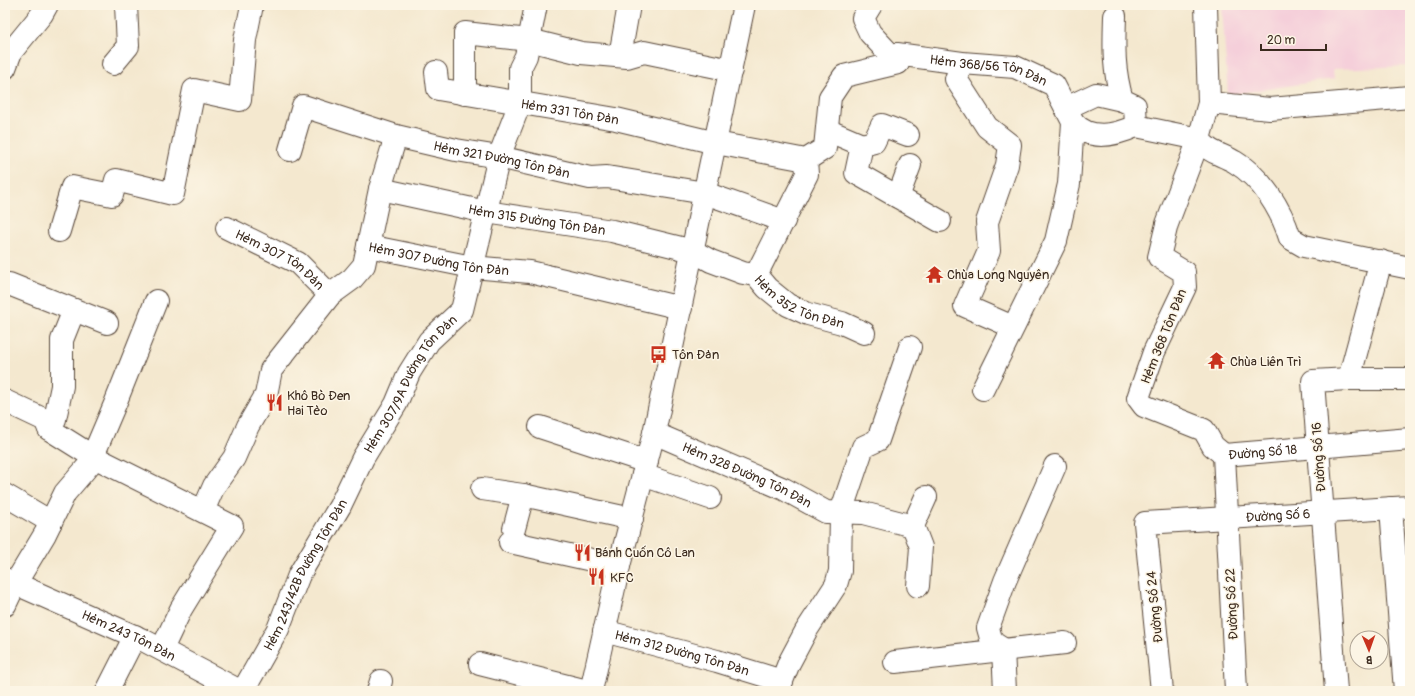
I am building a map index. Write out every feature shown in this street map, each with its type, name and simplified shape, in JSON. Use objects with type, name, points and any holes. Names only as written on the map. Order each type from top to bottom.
[{"type":"street","points":[[5,68],[11,52],[42,14],[47,5]]},
{"type":"street","points":[[113,64],[128,46],[126,5]]},
{"type":"street","points":[[59,231],[72,187],[112,195],[116,180],[173,194],[194,90],[240,100],[245,40],[252,5]]},
{"type":"street","points":[[520,103],[520,68],[526,56],[536,5]]},
{"type":"street","points":[[620,56],[628,5]]},
{"type":"street","points":[[591,691],[619,566],[654,433],[744,5]]},
{"type":"street","points":[[871,5],[863,18],[870,33],[898,63]]},
{"type":"street","points":[[1199,139],[1209,103],[1206,5]]},
{"type":"street","points":[[1115,16],[1114,60],[1122,100]]},
{"type":"street","points":[[465,94],[465,33],[529,40],[581,52],[627,57],[644,52],[731,70]]},
{"type":"street","name":"Hẻm 368/56 Tôn Đản","points":[[806,160],[825,148],[830,97],[844,76],[898,63],[897,54],[962,63],[1015,67],[1054,85],[1070,115]]},
{"type":"street","points":[[962,63],[956,79],[987,127],[1010,146],[1007,165],[987,222],[989,251],[965,306],[1013,327]]},
{"type":"street","name":"Hẻm 331 Tôn Đản","points":[[436,72],[438,89],[616,119],[716,143]]},
{"type":"street","points":[[1070,115],[1096,94],[1122,100],[1135,106],[1136,126]]},
{"type":"street","points":[[1209,103],[1270,108],[1410,97]]},
{"type":"street","name":"Hẻm 307/9A Đường Tôn Đản","points":[[363,458],[396,404],[409,373],[429,342],[462,310],[499,157],[520,103]]},
{"type":"street","name":"Hẻm 321 Đường Tôn Đản","points":[[290,150],[303,106],[396,136],[456,150],[499,157],[590,178],[606,177],[705,193],[784,221]]},
{"type":"street","points":[[1070,115],[1083,130],[1099,135],[1119,133],[1136,126],[1199,139],[1206,149],[1235,162],[1257,179],[1284,219],[1290,238],[1304,246],[1410,268]]},
{"type":"street","points":[[983,389],[1056,241],[1069,184],[1070,115]]},
{"type":"street","points":[[827,130],[862,145],[874,142],[882,125],[908,135]]},
{"type":"street","points":[[368,246],[380,189],[396,136]]},
{"type":"street","name":"Hẻm 368 Tôn Đản","points":[[1199,139],[1167,224],[1160,257],[1184,272],[1185,287],[1154,352],[1138,398],[1144,406],[1204,430],[1213,446],[1224,455]]},
{"type":"street","points":[[716,143],[806,160],[807,174],[756,275]]},
{"type":"street","points":[[862,145],[856,173],[940,221]]},
{"type":"street","points":[[898,197],[910,165]]},
{"type":"street","name":"Hẻm 315 Đường Tôn Đản","points":[[380,189],[486,212],[612,231],[693,252]]},
{"type":"street","name":"Hẻm 307 Tôn Đản","points":[[227,228],[298,263],[330,295]]},
{"type":"street","name":"Hẻm 307 Đường Tôn Đản","points":[[203,511],[214,486],[234,458],[248,426],[266,395],[271,370],[293,339],[330,295],[352,279],[364,265],[368,246],[472,267],[530,272],[681,308]]},
{"type":"street","name":"Hẻm 352 Tôn Đản","points":[[693,252],[711,261],[744,273],[756,275],[767,288],[788,305],[808,314],[842,323],[864,333]]},
{"type":"street","points":[[1381,262],[1349,379],[1410,380]]},
{"type":"street","points":[[9,284],[107,323]]},
{"type":"street","points":[[5,605],[10,581],[51,522],[65,493],[88,465],[115,404],[156,301]]},
{"type":"street","points":[[49,429],[55,419],[62,386],[62,340],[74,310]]},
{"type":"street","points":[[841,512],[863,447],[878,440],[910,347]]},
{"type":"street","name":"Đường Số 16","points":[[1336,691],[1312,381],[1349,379]]},
{"type":"street","points":[[5,401],[45,420],[49,429],[92,456],[232,526],[181,609],[162,649]]},
{"type":"street","points":[[540,427],[645,468],[710,498]]},
{"type":"street","name":"Hẻm 328 Đường Tôn Đản","points":[[654,433],[784,489],[826,512],[863,513],[913,526]]},
{"type":"street","name":"Đường Số 18","points":[[1227,516],[1224,455],[1410,439]]},
{"type":"street","name":"Hẻm 243/42B Đường Tôn Đản","points":[[244,691],[278,629],[299,575],[340,506],[363,458]]},
{"type":"street","points":[[1003,649],[992,642],[988,628],[1005,581],[1055,466]]},
{"type":"street","points":[[482,489],[523,495],[632,519]]},
{"type":"street","points":[[5,495],[51,522]]},
{"type":"street","points":[[523,495],[512,536],[619,566]]},
{"type":"street","points":[[918,586],[921,548],[913,526],[926,497]]},
{"type":"street","points":[[1401,507],[1405,691]]},
{"type":"street","name":"Đường Số 6","points":[[1145,523],[1227,516],[1401,507]]},
{"type":"street","name":"Hẻm 312 Đường Tôn Đản","points":[[604,631],[717,661],[780,686],[789,663],[809,627],[836,585],[840,571],[841,512]]},
{"type":"street","name":"Đường Số 22","points":[[1227,516],[1236,691]]},
{"type":"street","name":"Đường Số 24","points":[[1145,523],[1162,691]]},
{"type":"street","name":"Hẻm 243 Tôn Đản","points":[[10,581],[135,636],[240,691]]},
{"type":"street","points":[[107,691],[135,636]]},
{"type":"street","points":[[895,662],[1065,643]]},
{"type":"street","points":[[1003,649],[1005,691]]},
{"type":"street","points":[[480,664],[587,691]]},
{"type":"shaded area","points":[[1222,5],[1410,5],[1410,66],[1333,69],[1334,79],[1228,95]]},
{"type":"place","name":"Chùa Long Nguyên","points":[[934,274]]},
{"type":"place","name":"Tôn Đản","points":[[659,354]]},
{"type":"place","name":"Chùa Liên Trì","points":[[1217,361]]},
{"type":"place","name":"Khô Bò Đen Hai Tèo","points":[[274,402]]},
{"type":"place","name":"Bánh Cuốn Cô Lan","points":[[582,552]]},
{"type":"place","name":"KFC","points":[[597,577]]}]
